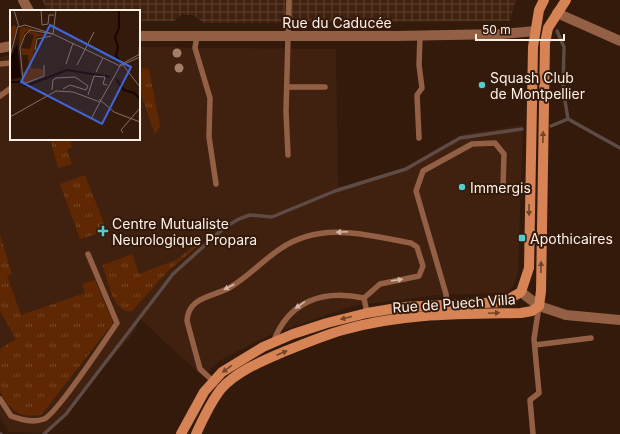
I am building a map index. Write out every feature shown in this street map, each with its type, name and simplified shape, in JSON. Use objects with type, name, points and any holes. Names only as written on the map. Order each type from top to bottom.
[{"type":"main road","points":[[521,292],[528,268],[534,31],[539,10],[544,0]]},
{"type":"main road","points":[[539,306],[541,291],[545,43],[548,28],[566,0]]},
{"type":"main road","points":[[534,31],[557,13]]},
{"type":"main road","name":"Rue de Puech Villa","points":[[181,434],[204,392],[213,381],[238,361],[293,334],[327,323],[367,313],[403,307],[504,302],[521,292]]},
{"type":"main road","name":"Rue de Puech Villa","points":[[196,434],[209,407],[222,389],[238,375],[268,358],[302,344],[344,330],[409,317],[521,313],[532,311],[539,306]]},
{"type":"street","points":[[23,0],[28,10]]},
{"type":"street","points":[[557,13],[620,41]]},
{"type":"street","name":"Rue du Caducée","points":[[140,36],[420,36],[502,34],[534,31]]},
{"type":"street","points":[[0,48],[10,46]]},
{"type":"street","name":"Rue de Puech Villa","points":[[521,292],[539,306],[566,315],[620,320]]},
{"type":"lane","points":[[288,155],[286,111],[288,87],[289,0]]},
{"type":"lane","points":[[196,36],[195,48],[210,98],[208,137],[216,184]]},
{"type":"lane","points":[[419,138],[417,95],[422,88],[419,65],[420,36]]},
{"type":"lane","points":[[0,64],[10,63]]},
{"type":"lane","points":[[288,87],[325,87]]},
{"type":"lane","points":[[0,96],[10,89]]},
{"type":"lane","points":[[447,304],[446,294],[416,191],[423,171],[472,144],[494,143],[504,154],[503,187],[529,186]]},
{"type":"lane","points":[[213,381],[200,369],[187,321],[191,307],[208,296],[225,290],[246,278],[282,248],[310,235],[348,231],[411,243],[417,247],[423,266],[419,276],[380,284],[364,298]]},
{"type":"lane","points":[[0,399],[11,416],[34,422],[46,418],[73,386],[118,323],[88,254]]},
{"type":"lane","points":[[273,343],[278,330],[285,319],[294,309],[308,300],[348,294],[364,298]]},
{"type":"lane","points":[[364,298],[367,313]]},
{"type":"lane","points":[[533,434],[530,400],[539,393],[535,345],[539,306]]},
{"type":"lane","points":[[535,345],[591,338]]},
{"type":"shaded area","points":[[42,0],[516,0],[510,21],[204,23],[193,15],[181,15],[174,21],[140,21],[140,10],[47,10]]},
{"type":"shaded area","points":[[140,47],[336,49],[338,187],[404,168],[463,134],[523,125],[518,272],[514,285],[507,293],[438,295],[352,306],[268,336],[219,361],[203,377],[138,317],[136,330],[65,412],[43,433],[9,432],[0,418],[0,57],[10,55],[10,140],[140,140]]},
{"type":"green space","points":[[140,68],[149,69],[160,127],[155,134],[140,92]]},
{"type":"green space","points":[[50,140],[69,140],[72,147],[67,150],[72,164],[58,168]]},
{"type":"green space","points":[[85,175],[107,231],[80,239],[60,184]]},
{"type":"green space","points":[[0,235],[12,274],[7,276],[21,315],[85,293],[82,284],[95,280],[113,323],[42,414],[35,416],[28,416],[16,412],[3,398],[0,391],[0,349],[16,339],[0,311]]},
{"type":"green space","points":[[199,241],[200,244],[168,271],[132,311],[125,311],[120,307],[112,294],[103,265],[132,254],[139,274],[178,259]]},
{"type":"waterway","points":[[557,31],[564,47],[563,89],[568,119]]},
{"type":"waterway","points":[[568,119],[620,148]]},
{"type":"waterway","points":[[551,126],[568,119]]},
{"type":"waterway","points":[[44,434],[66,414],[173,274],[225,227],[250,215],[272,217],[335,191],[406,169],[460,138],[522,129]]},
{"type":"place","name":"Squash Club de Montpellier","points":[[482,85]]},
{"type":"place","name":"Immergis","points":[[462,187]]},
{"type":"place","name":"Centre Mutualiste Neurologique Propara","points":[[103,231]]},
{"type":"place","name":"Apothicaires","points":[[522,238]]}]
